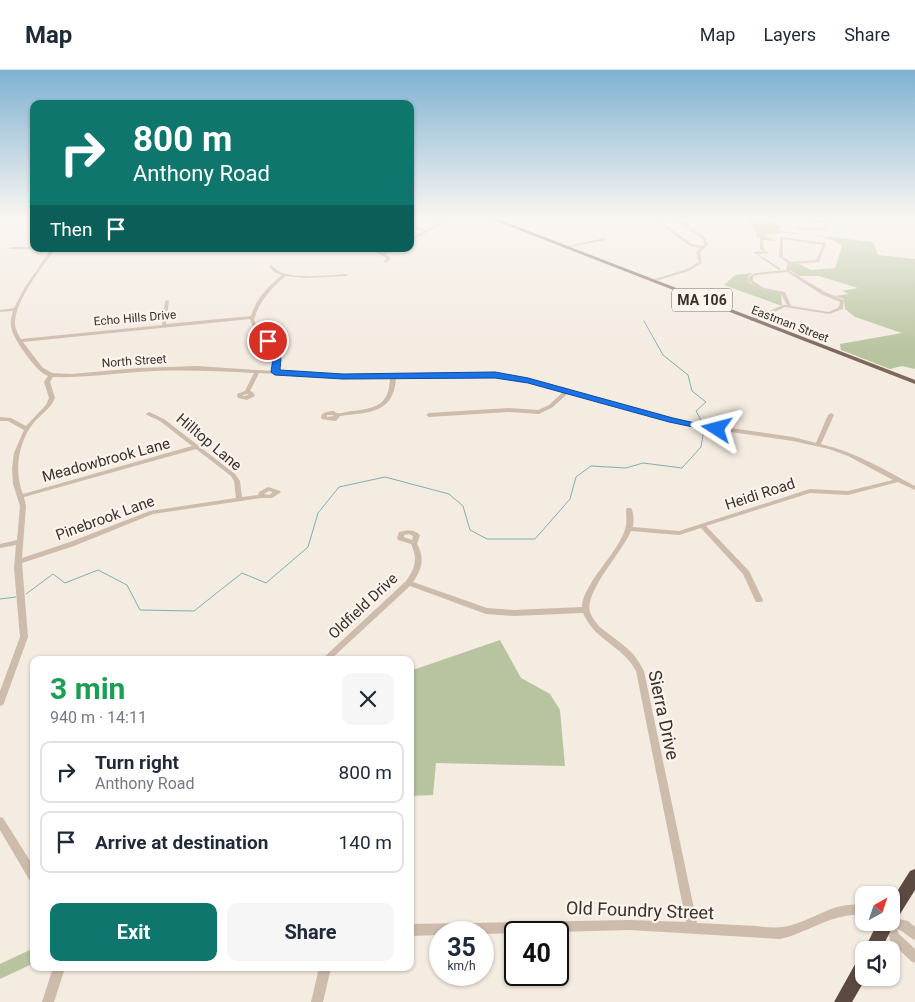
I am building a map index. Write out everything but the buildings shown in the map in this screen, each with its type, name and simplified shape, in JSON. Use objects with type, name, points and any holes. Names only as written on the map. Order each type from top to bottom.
[{"type":"highway","points":[[900,901],[915,876]]},
{"type":"highway","points":[[843,1002],[855,980]]},
{"type":"main road","name":"Eastman Street","points":[[602,261],[915,382]]},
{"type":"street","points":[[0,702],[24,637],[18,562],[23,506],[22,496],[15,482],[18,455],[22,437],[51,402],[52,395],[47,382],[51,375],[40,370],[20,341],[13,327],[15,309],[46,261]]},
{"type":"street","points":[[655,282],[700,264],[701,261]]},
{"type":"street","points":[[788,271],[790,263],[811,261]]},
{"type":"street","points":[[271,266],[273,271],[285,275],[346,275]]},
{"type":"street","points":[[754,320],[789,306],[829,312],[840,309],[842,304],[839,299],[823,293],[788,271],[755,274],[751,277],[751,281],[764,289],[783,293],[789,306]]},
{"type":"street","points":[[275,372],[278,352],[275,346],[254,328],[252,317],[270,287],[285,275]]},
{"type":"street","points":[[164,326],[167,300]]},
{"type":"street","points":[[0,311],[15,309]]},
{"type":"street","name":"Echo Hills Drive","points":[[20,341],[252,317]]},
{"type":"street","name":"North Street","points":[[51,375],[72,376],[158,369],[218,369],[343,376],[495,375],[528,380],[691,425],[787,438],[818,445],[850,455],[915,488]]},
{"type":"street","points":[[247,392],[257,371]]},
{"type":"street","points":[[336,415],[371,410],[386,402],[392,392],[393,376]]},
{"type":"street","points":[[429,415],[499,410],[539,412],[551,406],[567,391]]},
{"type":"street","name":"Hilltop Lane","points":[[149,414],[162,420],[233,475],[236,479],[238,500]]},
{"type":"street","points":[[818,445],[831,416]]},
{"type":"street","points":[[0,419],[9,419],[27,429]]},
{"type":"street","name":"Meadowbrook Lane","points":[[22,496],[197,447]]},
{"type":"street","name":"Heidi Road","points":[[629,529],[668,533],[703,526],[810,490],[848,493],[899,480]]},
{"type":"street","name":"Pinebrook Lane","points":[[18,562],[72,544],[142,514],[261,496]]},
{"type":"street","points":[[409,583],[486,611],[514,613],[586,610],[588,595],[629,529],[629,509]]},
{"type":"street","points":[[703,526],[746,573],[759,600]]},
{"type":"street","points":[[0,546],[20,542]]},
{"type":"street","name":"Oldfield Drive","points":[[329,656],[409,583],[419,567],[420,560],[413,542]]},
{"type":"street","name":"Sierra Drive","points":[[586,610],[593,624],[628,652],[640,671],[693,928]]},
{"type":"street","points":[[0,821],[30,870]]},
{"type":"street","name":"Old Foundry Street","points":[[414,930],[601,925],[780,933],[797,930],[847,909],[855,909]]},
{"type":"street","points":[[900,923],[904,924],[915,934]]},
{"type":"street","points":[[892,931],[895,938],[914,954]]},
{"type":"street","points":[[48,1002],[58,971]]},
{"type":"street","points":[[317,1002],[324,971]]},
{"type":"green space","points":[[767,261],[781,269],[779,270]]},
{"type":"green space","points":[[837,261],[915,261],[915,369],[902,366],[890,369],[841,350],[840,344],[902,333],[855,317],[845,309],[844,299],[835,296],[849,294],[842,291],[858,288],[819,276],[799,276],[790,270],[791,264],[799,264],[811,270],[835,268]]},
{"type":"green space","points":[[753,273],[748,276],[749,282],[762,290],[781,293],[782,306],[724,285],[735,275]]},
{"type":"green space","points":[[500,640],[521,678],[550,694],[560,710],[565,766],[436,763],[433,795],[414,796],[414,670]]},
{"type":"green space","points":[[30,950],[30,965],[0,979],[0,964]]},
{"type":"waterway","points":[[644,321],[663,355],[688,375],[692,391],[706,402],[696,411],[703,424]]},
{"type":"waterway","points":[[26,594],[53,574],[65,583],[98,570],[127,585],[140,610],[194,611],[242,573],[266,583],[308,547],[318,513],[339,487],[385,477],[449,494],[463,506],[470,530],[487,539],[535,539],[570,499],[576,477],[591,466],[626,468],[643,463],[682,468],[701,447],[704,429]]},
{"type":"waterway","points":[[0,599],[16,597]]},
{"type":"route","points":[[268,341],[276,347],[278,352],[278,367],[275,372],[343,376],[495,375],[528,380],[691,425],[717,429]]}]
